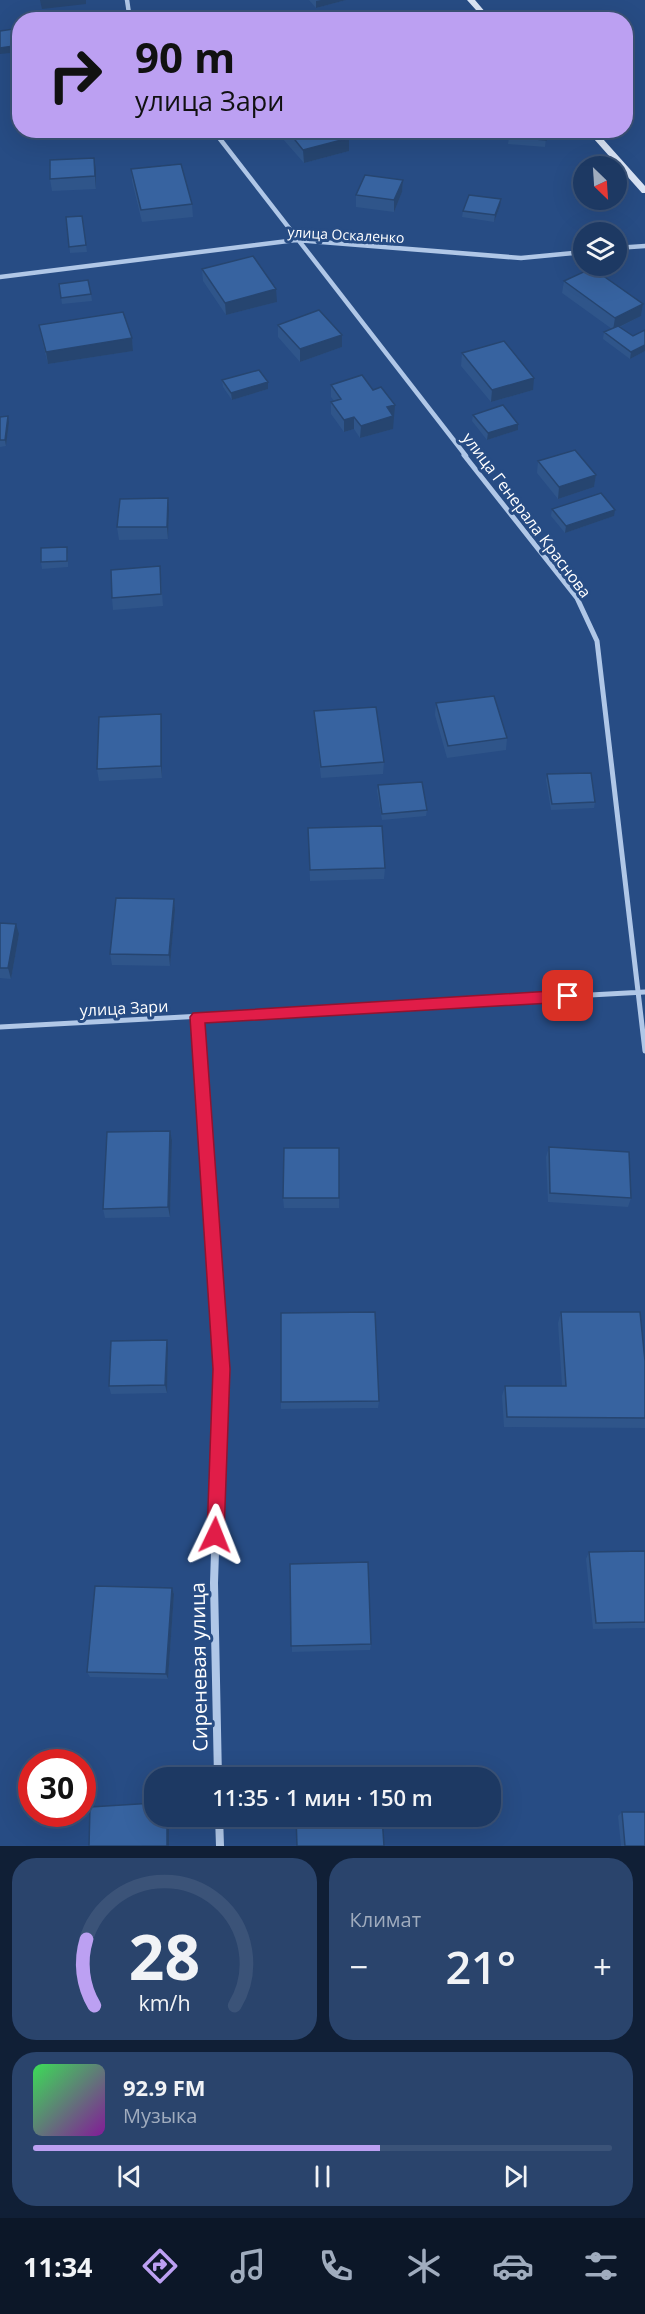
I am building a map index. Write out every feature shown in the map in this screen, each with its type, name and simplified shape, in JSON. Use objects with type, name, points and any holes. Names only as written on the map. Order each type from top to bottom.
[{"type":"street","points":[[471,0],[482,12]]},
{"type":"street","name":"улица Генерала Краснова","points":[[219,138],[296,240],[577,598],[597,641],[645,1051]]},
{"type":"street","points":[[597,138],[645,191]]},
{"type":"street","name":"улица Оскаленко","points":[[0,277],[296,240],[521,258],[573,253]]},
{"type":"street","points":[[627,248],[645,246]]},
{"type":"street","name":"улица Зари","points":[[0,1027],[645,992]]},
{"type":"street","name":"Сиреневая улица","points":[[198,1017],[221,1369],[214,1583],[218,1767]]},
{"type":"street","points":[[219,1827],[220,1846]]},
{"type":"building","points":[[12,29],[12,46],[0,48],[0,31]]},
{"type":"building","points":[[293,138],[349,138],[303,150]]},
{"type":"building","points":[[521,138],[546,138],[546,140]]},
{"type":"building","points":[[94,158],[95,176],[50,179],[50,160]]},
{"type":"building","points":[[181,164],[192,204],[141,210],[131,169]]},
{"type":"building","points":[[365,175],[403,180],[394,200],[356,195]]},
{"type":"building","points":[[469,195],[501,199],[495,215],[463,211]]},
{"type":"building","points":[[82,216],[86,245],[69,247],[66,217]]},
{"type":"building","points":[[253,256],[276,289],[225,303],[202,269]]},
{"type":"building","points":[[575,276],[603,276],[643,304],[615,318],[564,281]]},
{"type":"building","points":[[88,280],[91,294],[61,298],[59,284]]},
{"type":"building","points":[[319,310],[342,335],[300,349],[278,325]]},
{"type":"building","points":[[123,312],[132,338],[46,352],[39,325]]},
{"type":"building","points":[[618,326],[633,336],[645,330],[645,345],[631,352],[604,332]]},
{"type":"building","points":[[504,341],[534,378],[492,390],[462,353]]},
{"type":"building","points":[[259,370],[268,382],[231,393],[222,380]]},
{"type":"building","points":[[362,375],[373,390],[381,387],[395,405],[387,407],[393,416],[361,426],[354,417],[344,420],[331,402],[341,399],[331,385]]},
{"type":"building","points":[[503,405],[518,424],[488,433],[473,415]]},
{"type":"building","points":[[8,416],[5,440],[0,440],[0,417]]},
{"type":"building","points":[[575,450],[596,475],[559,487],[538,461]]},
{"type":"building","points":[[601,493],[615,510],[566,526],[552,509]]},
{"type":"building","points":[[168,498],[167,527],[117,527],[120,499]]},
{"type":"building","points":[[67,547],[67,561],[41,562],[41,548]]},
{"type":"building","points":[[160,566],[161,594],[112,598],[111,570]]},
{"type":"building","points":[[494,696],[507,738],[448,746],[436,703]]},
{"type":"building","points":[[376,707],[384,762],[321,767],[314,711]]},
{"type":"building","points":[[161,714],[161,766],[97,769],[99,717]]},
{"type":"building","points":[[591,773],[595,802],[552,804],[547,774]]},
{"type":"building","points":[[422,782],[427,810],[382,814],[378,785]]},
{"type":"building","points":[[382,826],[385,868],[310,870],[308,828]]},
{"type":"building","points":[[116,898],[174,899],[169,955],[110,954]]},
{"type":"building","points":[[0,923],[16,924],[8,968],[0,968]]},
{"type":"building","points":[[170,1131],[168,1207],[103,1209],[107,1132]]},
{"type":"building","points":[[549,1147],[629,1152],[631,1198],[550,1193]]},
{"type":"building","points":[[284,1148],[339,1148],[339,1198],[283,1198]]},
{"type":"building","points":[[375,1312],[379,1401],[281,1402],[281,1313]]},
{"type":"building","points":[[561,1312],[640,1312],[645,1361],[645,1418],[507,1417],[505,1386],[566,1386]]},
{"type":"building","points":[[167,1340],[165,1385],[109,1386],[111,1341]]},
{"type":"building","points":[[645,1551],[645,1622],[596,1623],[589,1552]]},
{"type":"building","points":[[368,1562],[371,1644],[291,1646],[290,1564]]},
{"type":"building","points":[[95,1586],[172,1588],[166,1674],[87,1672]]},
{"type":"building","points":[[144,1804],[144,1827],[167,1827],[167,1846],[89,1846],[89,1827],[96,1827],[96,1807]]},
{"type":"building","points":[[622,1812],[645,1812],[645,1846],[625,1846]]},
{"type":"building","points":[[296,1827],[383,1827],[384,1846],[297,1846]]},
{"type":"route","points":[[215,1535],[221,1369],[198,1017],[568,996]]}]
